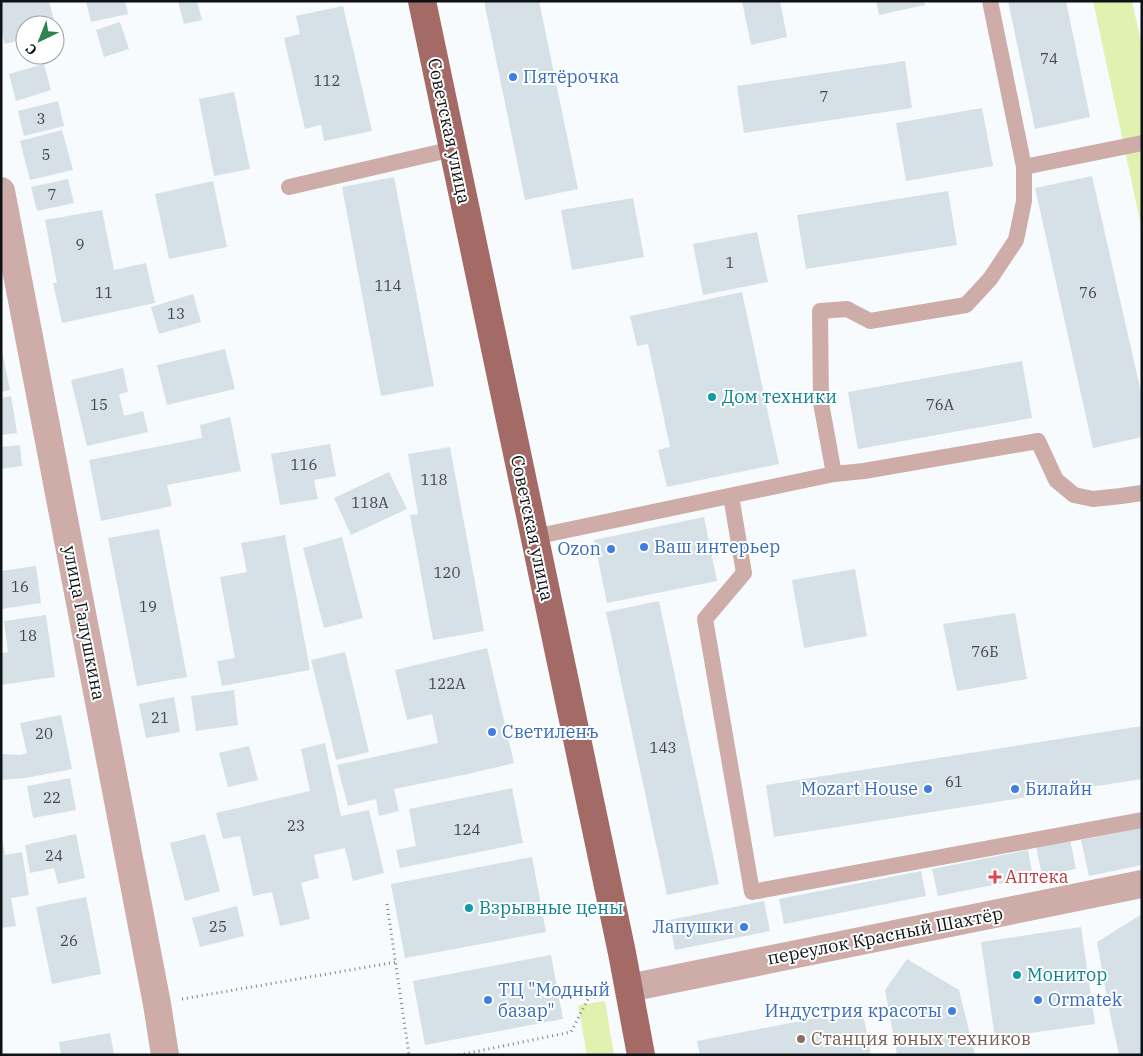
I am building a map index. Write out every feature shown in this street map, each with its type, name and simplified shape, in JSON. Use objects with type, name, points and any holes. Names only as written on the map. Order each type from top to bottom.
[{"type":"main road","name":"Советская улица","points":[[422,1],[629,988],[641,1055]]},
{"type":"street","name":"улица Галушкина","points":[[1,191],[157,1004],[165,1055]]},
{"type":"street","name":"переулок Красный Шахтёр","points":[[629,988],[1142,884]]},
{"type":"lane","points":[[834,474],[821,403],[820,311],[846,309],[870,321],[966,305],[990,279],[1016,240],[1024,201],[1024,167],[990,1]]},
{"type":"lane","points":[[1024,167],[1142,143]]},
{"type":"lane","points":[[289,187],[453,149]]},
{"type":"lane","points":[[534,537],[834,474],[864,471],[1038,441],[1056,480],[1074,495],[1093,499],[1142,493]]},
{"type":"lane","points":[[731,496],[744,573],[705,619],[752,892],[1142,820]]},
{"type":"path","points":[[387,904],[409,1055]]},
{"type":"path","points":[[157,1004],[396,962]]},
{"type":"path","points":[[459,1055],[571,1032],[590,995],[629,988]]},
{"type":"green space","points":[[1093,1],[1132,1],[1142,47],[1142,230]]},
{"type":"green space","points":[[605,1001],[614,1055],[587,1055],[578,1005]]},
{"type":"building","points":[[1,1],[49,1],[52,15],[15,15],[15,42],[5,44],[1,28]]},
{"type":"building","points":[[86,1],[125,1],[128,14],[91,22]]},
{"type":"building","points":[[178,1],[197,1],[202,20],[184,24]]},
{"type":"building","points":[[484,1],[539,1],[578,189],[525,200]]},
{"type":"building","points":[[742,1],[780,1],[787,37],[751,45]]},
{"type":"building","points":[[876,1],[924,1],[925,5],[879,15]]},
{"type":"building","points":[[1008,1],[1066,1],[1090,117],[1035,129]]},
{"type":"building","points":[[343,6],[372,131],[324,141],[321,125],[305,129],[284,38],[300,34],[296,16]]},
{"type":"building","points":[[120,22],[129,49],[104,57],[96,30]]},
{"type":"building","points":[[905,61],[912,108],[744,133],[737,86]]},
{"type":"building","points":[[44,65],[51,90],[16,101],[9,74]]},
{"type":"building","points":[[234,92],[250,169],[214,176],[199,99]]},
{"type":"building","points":[[58,101],[64,126],[24,136],[18,111]]},
{"type":"building","points":[[982,108],[993,166],[906,181],[896,123]]},
{"type":"building","points":[[62,130],[73,170],[30,180],[20,141]]},
{"type":"building","points":[[1092,176],[1142,397],[1142,437],[1093,448],[1035,188]]},
{"type":"building","points":[[394,177],[434,386],[381,396],[342,187]]},
{"type":"building","points":[[68,179],[74,203],[37,211],[31,187]]},
{"type":"building","points":[[213,181],[227,247],[169,259],[155,194]]},
{"type":"building","points":[[948,191],[957,245],[806,269],[797,215]]},
{"type":"building","points":[[633,198],[644,257],[572,270],[561,210]]},
{"type":"building","points":[[102,210],[114,270],[146,263],[155,303],[62,323],[53,283],[57,283],[45,220]]},
{"type":"building","points":[[757,232],[768,282],[703,295],[693,244]]},
{"type":"building","name":"Дом техники","points":[[742,292],[779,464],[667,487],[658,450],[670,447],[648,344],[637,346],[630,316]]},
{"type":"building","points":[[193,294],[201,322],[159,334],[151,307]]},
{"type":"building","points":[[225,349],[235,389],[167,405],[157,365]]},
{"type":"building","points":[[1,351],[10,390],[1,392]]},
{"type":"building","points":[[1022,361],[1032,418],[858,449],[848,392]]},
{"type":"building","points":[[123,368],[128,392],[119,394],[124,416],[143,411],[148,432],[87,446],[71,380]]},
{"type":"building","points":[[11,396],[17,433],[1,435],[1,398]]},
{"type":"building","points":[[230,417],[241,471],[167,485],[172,506],[101,521],[89,460],[202,438],[200,425]]},
{"type":"building","points":[[330,444],[336,476],[314,480],[318,499],[280,505],[271,454]]},
{"type":"building","points":[[20,445],[22,466],[1,469],[1,447]]},
{"type":"building","points":[[450,447],[484,631],[433,640],[410,515],[418,514],[408,454]]},
{"type":"building","points":[[389,472],[407,509],[351,535],[334,498]]},
{"type":"building","points":[[704,517],[717,581],[607,603],[594,540]]},
{"type":"building","points":[[159,529],[187,677],[137,686],[108,538]]},
{"type":"building","points":[[285,535],[310,670],[222,686],[217,661],[235,658],[220,577],[247,572],[241,543]]},
{"type":"building","points":[[342,537],[363,618],[324,628],[303,548]]},
{"type":"building","points":[[36,566],[41,603],[1,609],[1,571]]},
{"type":"building","points":[[855,569],[867,636],[804,648],[792,580]]},
{"type":"building","points":[[659,601],[719,884],[667,895],[606,612]]},
{"type":"building","points":[[1015,613],[1027,679],[957,691],[943,624]]},
{"type":"building","points":[[46,615],[55,677],[1,685],[1,653],[8,652],[4,621]]},
{"type":"building","points":[[487,648],[514,763],[394,789],[399,811],[379,816],[376,799],[348,806],[337,765],[438,743],[432,714],[407,720],[395,670]]},
{"type":"building","points":[[345,652],[369,752],[336,760],[311,660]]},
{"type":"building","points":[[234,690],[238,725],[196,731],[191,696]]},
{"type":"building","points":[[174,697],[180,732],[146,738],[139,704]]},
{"type":"building","points":[[61,715],[72,769],[26,778],[1,780],[1,754],[20,755],[27,753],[20,723]]},
{"type":"building","points":[[1142,726],[1142,779],[774,837],[766,785]]},
{"type":"building","points":[[325,743],[341,816],[369,810],[384,873],[353,881],[345,848],[314,855],[319,878],[301,883],[310,919],[280,926],[272,892],[253,896],[240,836],[223,839],[216,813],[310,791],[301,749]]},
{"type":"building","points":[[249,746],[258,780],[228,787],[219,753]]},
{"type":"building","points":[[70,778],[76,810],[33,818],[27,786]]},
{"type":"building","points":[[512,788],[523,843],[400,868],[396,850],[416,846],[409,809]]},
{"type":"building","points":[[1142,828],[1142,865],[1089,876],[1081,840]]},
{"type":"building","points":[[76,834],[85,878],[58,884],[54,868],[30,873],[25,845]]},
{"type":"building","points":[[205,834],[220,891],[185,901],[170,843]]},
{"type":"building","points":[[1,838],[5,855],[22,852],[29,895],[11,898],[16,926],[1,928]]},
{"type":"building","points":[[1070,839],[1076,869],[1042,876],[1036,846]]},
{"type":"building","points":[[1028,850],[1033,877],[938,896],[932,869]]},
{"type":"building","name":"Взрывные цены","points":[[532,857],[546,932],[405,958],[391,884]]},
{"type":"building","points":[[921,871],[926,896],[784,924],[779,899]]},
{"type":"building","points":[[86,897],[101,974],[52,984],[36,907]]},
{"type":"building","points":[[764,901],[770,931],[675,950],[669,920]]},
{"type":"building","points":[[237,906],[244,936],[200,947],[192,918]]},
{"type":"building","points":[[1142,914],[1142,1055],[1119,1055],[1097,942]]},
{"type":"building","points":[[1081,927],[1095,1024],[995,1038],[981,942]]},
{"type":"building","name":"ТЦ \"Модный базар\"","points":[[551,955],[563,1019],[425,1045],[413,981]]},
{"type":"building","points":[[907,959],[959,990],[975,1055],[897,1055],[885,990]]},
{"type":"building","points":[[862,1009],[871,1055],[700,1055],[697,1041]]},
{"type":"building","points":[[110,1033],[114,1055],[61,1055],[59,1042]]},
{"type":"place","name":"Пятёрочка","points":[[513,77]]},
{"type":"place","name":"Дом техники","points":[[712,397]]},
{"type":"place","name":"Ваш интерьер","points":[[644,547]]},
{"type":"place","name":"Ozon","points":[[611,549]]},
{"type":"place","name":"Светиленъ","points":[[492,732]]},
{"type":"place","name":"Mozart House","points":[[928,789]]},
{"type":"place","name":"Билайн","points":[[1015,789]]},
{"type":"place","name":"Аптека","points":[[995,877]]},
{"type":"place","name":"Взрывные цены","points":[[469,908]]},
{"type":"place","name":"Лапушки","points":[[744,927]]},
{"type":"place","name":"Монитор","points":[[1017,975]]},
{"type":"place","name":"ТЦ \"Модный базар\"","points":[[488,1000]]},
{"type":"place","name":"Ormatek","points":[[1038,1000]]},
{"type":"place","name":"Индустрия красоты","points":[[952,1011]]},
{"type":"place","name":"Станция юных техников","points":[[801,1039]]}]
